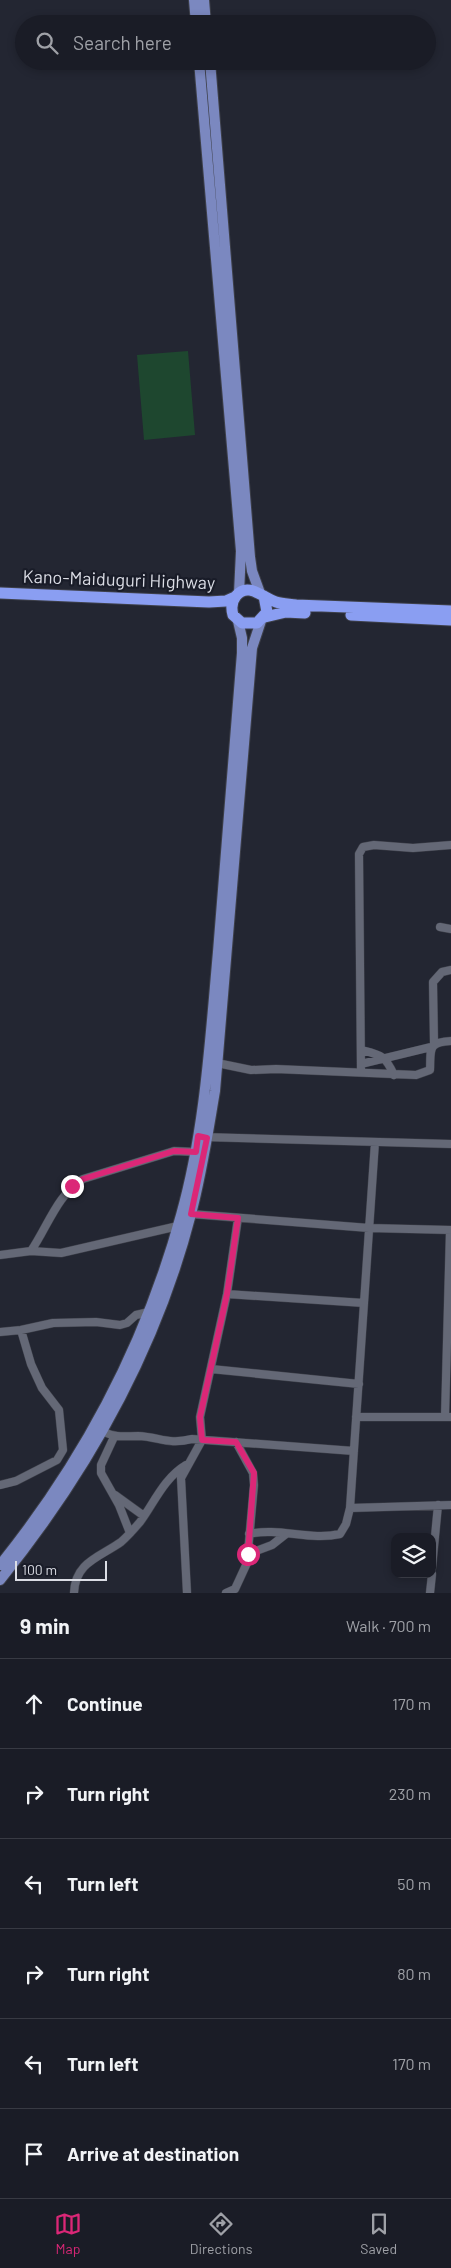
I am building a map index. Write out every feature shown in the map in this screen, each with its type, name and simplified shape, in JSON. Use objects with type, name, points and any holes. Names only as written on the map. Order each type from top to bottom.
[{"type":"highway","points":[[451,611],[296,605],[278,603],[252,590],[237,595],[232,603],[236,618],[252,625],[263,619],[286,612],[451,620]]},
{"type":"highway","name":"Kano-Maiduguri Highway","points":[[0,593],[209,602],[226,601],[237,595]]},
{"type":"highway","points":[[262,595],[267,606],[263,619]]},
{"type":"highway","name":"Kano-Maiduguri Highway","points":[[0,600],[210,608],[236,618]]},
{"type":"main road","points":[[194,0],[195,15]]},
{"type":"main road","points":[[204,0],[205,15]]},
{"type":"main road","points":[[200,70],[242,551],[237,595]]},
{"type":"main road","points":[[211,70],[250,557],[252,571],[262,595]]},
{"type":"main road","points":[[0,1565],[41,1512],[76,1456],[112,1392],[150,1312],[178,1226],[196,1152],[203,1137],[242,653],[242,638],[236,618]]},
{"type":"main road","points":[[0,1580],[58,1504],[104,1432],[151,1336],[191,1214],[217,1063],[252,648],[263,619]]},
{"type":"street","points":[[361,1068],[359,854],[363,847],[374,845],[413,848],[451,845]]},
{"type":"street","points":[[440,927],[451,928]]},
{"type":"street","points":[[217,1063],[251,1070],[361,1068],[394,1074],[416,1075],[430,1070],[433,1045],[433,982],[442,972],[451,970]]},
{"type":"street","points":[[361,1068],[451,1041]]},
{"type":"street","points":[[361,1050],[387,1059],[394,1074]]},
{"type":"street","points":[[203,1137],[451,1144]]},
{"type":"street","points":[[249,1534],[262,1531],[330,1536],[340,1534],[346,1524],[350,1508],[375,1142]]},
{"type":"street","points":[[31,1251],[45,1231],[60,1200],[72,1186],[83,1179],[174,1151],[196,1152]]},
{"type":"street","points":[[191,1214],[369,1228],[451,1230],[448,1417],[356,1417]]},
{"type":"street","points":[[187,1593],[181,1478],[187,1464],[202,1440],[200,1417],[227,1294],[238,1218]]},
{"type":"street","points":[[0,1255],[31,1251],[61,1253],[178,1226]]},
{"type":"street","points":[[227,1294],[364,1303]]},
{"type":"street","points":[[0,1332],[21,1330],[53,1323],[96,1322],[120,1325],[127,1323],[136,1315],[150,1312]]},
{"type":"street","points":[[0,1485],[16,1481],[57,1460],[63,1450],[59,1410],[42,1388],[31,1364],[21,1330]]},
{"type":"street","points":[[211,1369],[359,1384]]},
{"type":"street","points":[[104,1432],[114,1437],[139,1436],[166,1442],[202,1440],[354,1451]]},
{"type":"street","points":[[114,1437],[101,1465],[103,1480],[112,1493],[130,1534]]},
{"type":"street","points":[[226,1593],[235,1589],[244,1572],[248,1554],[254,1473],[236,1442]]},
{"type":"street","points":[[74,1593],[74,1581],[93,1558],[130,1534],[174,1473],[187,1464]]},
{"type":"street","points":[[112,1493],[144,1516]]},
{"type":"street","points":[[435,1533],[438,1505]]},
{"type":"street","points":[[350,1508],[451,1505]]},
{"type":"street","points":[[248,1554],[272,1545],[286,1534]]},
{"type":"street","points":[[430,1593],[432,1578]]},
{"type":"green space","points":[[188,351],[195,435],[144,440],[137,355]]},
{"type":"route","points":[[72,1186],[83,1179],[174,1151],[196,1152],[198,1136],[207,1138],[191,1214],[238,1218],[227,1294],[200,1417],[200,1431],[202,1440],[236,1442],[254,1473],[248,1554]]}]
